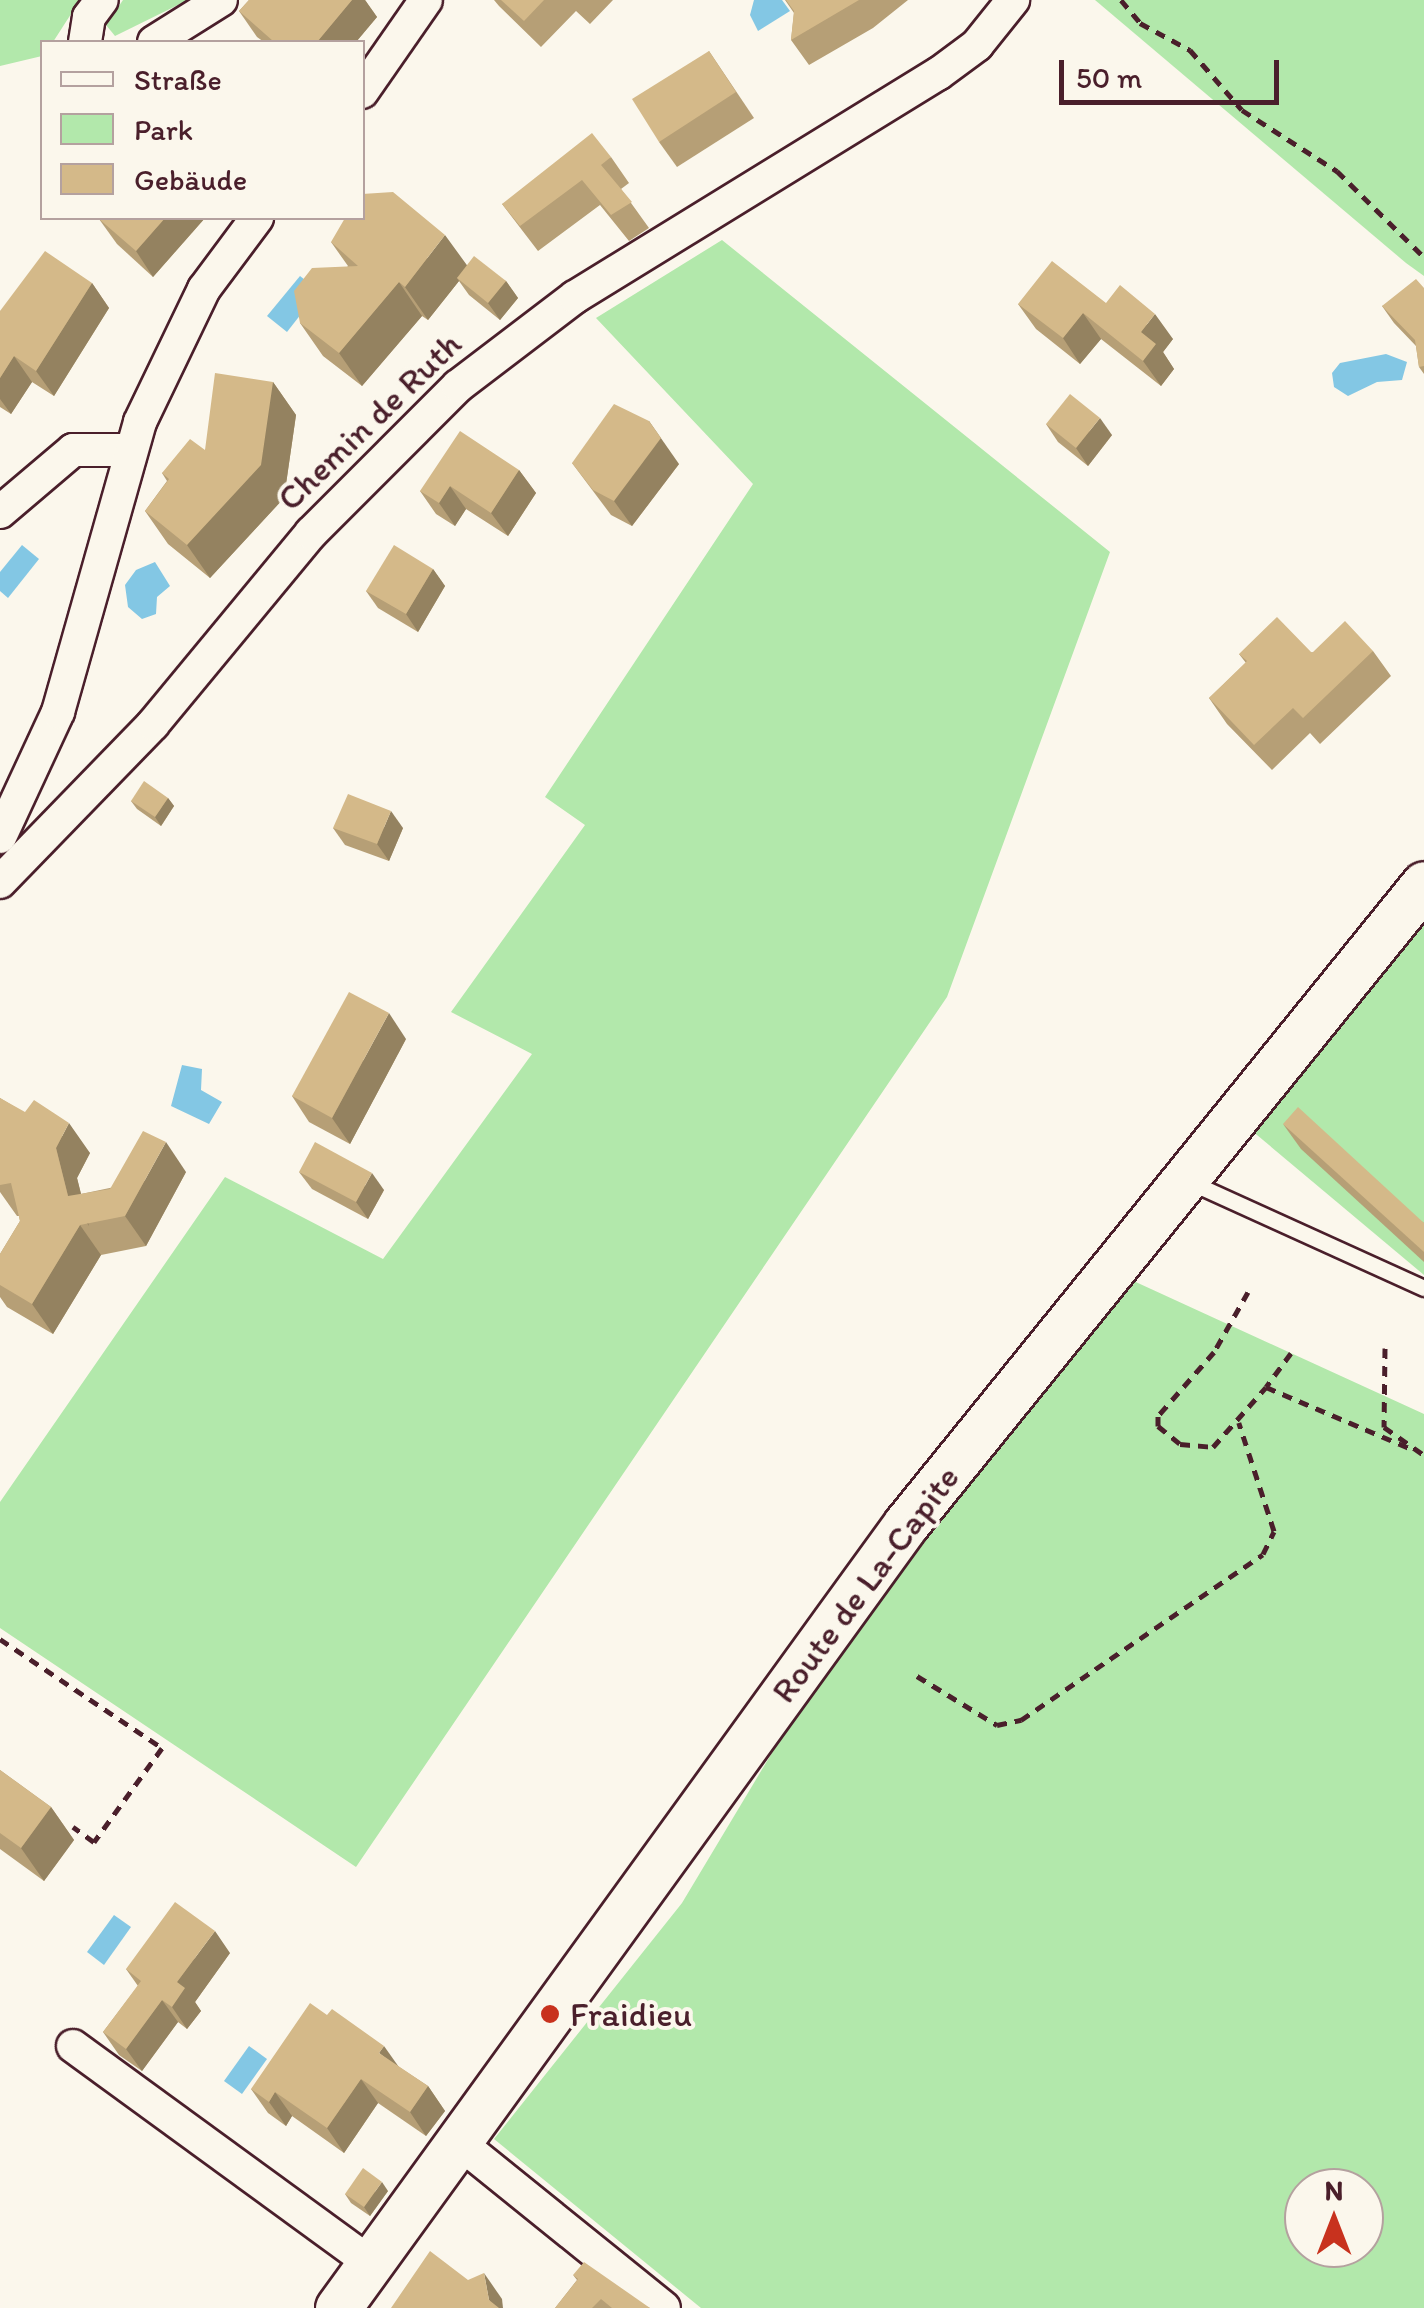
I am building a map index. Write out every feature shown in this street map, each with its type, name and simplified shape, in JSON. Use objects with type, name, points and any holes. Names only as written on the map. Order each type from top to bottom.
[{"type":"street","points":[[84,40],[89,16],[102,0]]},
{"type":"street","points":[[157,40],[221,0]]},
{"type":"street","points":[[365,88],[426,0]]},
{"type":"street","name":"Chemin de Ruth","points":[[0,882],[153,724],[311,533],[458,386],[576,297],[938,74],[977,45],[1013,0]]},
{"type":"street","points":[[0,837],[58,712],[130,450],[204,289],[256,220]]},
{"type":"street","points":[[0,512],[72,450],[130,450]]},
{"type":"street","name":"Route de La-Capite","points":[[338,2308],[456,2140],[906,1524],[1424,884]]},
{"type":"street","points":[[72,2046],[371,2263]]},
{"type":"street","points":[[456,2140],[664,2308]]},
{"type":"lane","points":[[1184,1179],[1424,1288]]},
{"type":"path","points":[[1121,0],[1140,23],[1190,50],[1242,110],[1337,171],[1424,257]]},
{"type":"path","points":[[1248,1292],[1214,1352],[1158,1416],[1163,1436],[1213,1447],[1239,1423],[1292,1354]]},
{"type":"path","points":[[1385,1348],[1381,1417],[1410,1448]]},
{"type":"path","points":[[1266,1388],[1424,1455]]},
{"type":"path","points":[[917,1676],[997,1726],[1021,1720],[1263,1554],[1274,1531],[1239,1423]]},
{"type":"path","points":[[0,1639],[162,1748],[94,1842],[72,1827]]},
{"type":"green space","points":[[0,0],[80,0],[54,40],[40,40],[40,56],[0,66]]},
{"type":"green space","points":[[123,0],[188,0],[115,36],[106,25]]},
{"type":"green space","points":[[1095,0],[1424,0],[1424,276],[1406,263]]},
{"type":"green space","points":[[722,240],[1110,552],[947,997],[356,1867],[0,1628],[0,1502],[225,1177],[383,1259],[532,1054],[451,1012],[585,825],[545,797],[753,484],[596,318]]},
{"type":"green space","points":[[1424,919],[1424,1275],[1251,1130]]},
{"type":"green space","points":[[1127,1278],[1424,1414],[1424,2308],[701,2308],[494,2139],[682,1903],[809,1691]]},
{"type":"water","points":[[754,0],[782,0],[790,11],[758,31],[750,15]]},
{"type":"water","points":[[300,276],[319,291],[287,332],[267,316]]},
{"type":"water","points":[[1386,354],[1407,362],[1402,380],[1377,382],[1348,396],[1334,387],[1332,373],[1340,363]]},
{"type":"water","points":[[22,545],[39,559],[8,598],[0,591],[0,572]]},
{"type":"water","points":[[155,562],[170,586],[157,597],[156,614],[142,619],[128,607],[125,585],[136,570]]},
{"type":"water","points":[[182,1065],[202,1069],[201,1090],[222,1102],[209,1124],[171,1106]]},
{"type":"water","points":[[114,1915],[131,1927],[104,1965],[87,1952]]},
{"type":"water","points":[[249,2046],[267,2059],[242,2094],[224,2081]]},
{"type":"building","points":[[249,0],[352,0],[319,40],[272,40],[239,11]]},
{"type":"building","points":[[501,0],[544,0],[524,21]]},
{"type":"building","points":[[786,0],[859,0],[791,40],[794,11]]},
{"type":"building","points":[[709,51],[736,92],[659,142],[632,99]]},
{"type":"building","points":[[592,133],[611,157],[601,165],[632,202],[611,215],[582,180],[520,226],[502,204]]},
{"type":"building","points":[[393,192],[445,235],[405,287],[399,282],[339,353],[300,323],[294,291],[312,268],[358,266],[331,242],[344,220],[365,220],[365,194]]},
{"type":"building","points":[[100,220],[163,220],[136,251]]},
{"type":"building","points":[[45,251],[92,283],[36,371],[14,356],[0,378],[0,311]]},
{"type":"building","points":[[474,256],[506,281],[488,303],[457,278]]},
{"type":"building","points":[[1052,261],[1106,303],[1120,285],[1155,314],[1141,332],[1156,344],[1143,361],[1083,313],[1063,338],[1018,304]]},
{"type":"building","points":[[1416,279],[1424,288],[1424,366],[1419,367],[1415,340],[1382,306]]},
{"type":"building","points":[[215,373],[273,382],[261,465],[187,545],[145,511],[169,479],[162,473],[190,439],[205,450]]},
{"type":"building","points":[[1070,394],[1100,418],[1076,448],[1046,424]]},
{"type":"building","points":[[614,404],[649,421],[661,438],[614,501],[593,490],[572,463]]},
{"type":"building","points":[[460,431],[519,470],[491,513],[450,486],[439,503],[420,491]]},
{"type":"building","points":[[394,545],[433,569],[406,614],[366,591]]},
{"type":"building","points":[[1277,617],[1312,653],[1345,621],[1373,651],[1303,718],[1293,708],[1254,745],[1209,698],[1247,661],[1239,654]]},
{"type":"building","points":[[144,781],[168,798],[155,817],[131,801]]},
{"type":"building","points":[[348,794],[391,811],[377,844],[333,828]]},
{"type":"building","points":[[349,992],[389,1013],[332,1118],[292,1096]]},
{"type":"building","points":[[0,1098],[25,1112],[34,1100],[69,1123],[56,1148],[68,1196],[110,1189],[143,1131],[166,1142],[125,1216],[80,1225],[32,1304],[0,1285],[0,1254],[20,1221],[11,1183],[0,1185]]},
{"type":"building","points":[[1298,1107],[1424,1223],[1424,1252],[1283,1124]]},
{"type":"building","points":[[315,1142],[372,1173],[356,1202],[299,1172]]},
{"type":"building","points":[[0,1770],[51,1807],[21,1848],[0,1833]]},
{"type":"building","points":[[175,1902],[215,1931],[177,1982],[185,1988],[172,2007],[162,2000],[126,2049],[103,2032],[141,1981],[126,1969]]},
{"type":"building","points":[[310,2003],[327,2015],[332,2009],[384,2046],[379,2053],[428,2086],[410,2112],[361,2079],[327,2128],[275,2092],[269,2102],[251,2089]]},
{"type":"building","points":[[363,2168],[382,2182],[364,2207],[345,2194]]},
{"type":"building","points":[[430,2251],[468,2280],[484,2273],[489,2300],[499,2308],[391,2308]]},
{"type":"building","points":[[584,2262],[650,2308],[612,2308],[601,2299],[592,2308],[555,2308],[578,2279],[573,2275]]},
{"type":"place","name":"Fraidieu","points":[[550,2014]]}]
